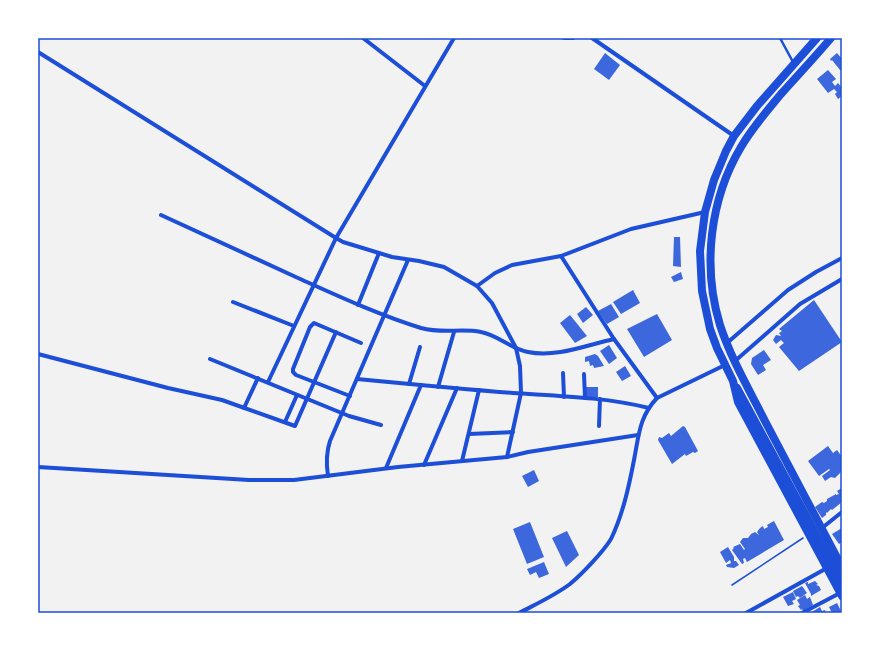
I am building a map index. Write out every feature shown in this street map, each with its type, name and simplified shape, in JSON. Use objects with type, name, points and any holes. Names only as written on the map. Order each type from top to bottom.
[{"type":"highway","points":[[817,38],[743,123],[734,136],[714,180],[705,212],[700,251],[702,291],[710,329],[725,365],[842,582]]},
{"type":"highway","points":[[831,38],[752,130],[738,153],[724,184],[714,223],[711,264],[715,304],[727,343],[842,567]]},
{"type":"highway","points":[[733,381],[738,402],[841,593]]},
{"type":"highway","points":[[776,441],[777,450],[781,459],[842,575]]},
{"type":"street","points":[[362,38],[425,86]]},
{"type":"street","points":[[268,382],[336,238],[454,38]]},
{"type":"street","points":[[564,38],[573,38]]},
{"type":"street","points":[[592,38],[734,136]]},
{"type":"street","points":[[38,52],[336,238],[378,253],[444,267],[477,286],[492,303],[516,348],[520,366],[521,393],[507,457]]},
{"type":"street","points":[[477,286],[495,273],[512,265],[561,256],[631,229],[705,212]]},
{"type":"street","points":[[161,215],[358,305],[431,330],[482,332],[516,348],[528,352],[543,354],[614,339]]},
{"type":"street","points":[[358,305],[378,253]]},
{"type":"street","points":[[561,256],[614,339],[657,398]]},
{"type":"street","points":[[727,343],[788,290],[816,272],[842,258]]},
{"type":"street","points":[[328,476],[326,464],[327,451],[408,260]]},
{"type":"street","points":[[735,361],[800,304],[842,279]]},
{"type":"street","points":[[233,302],[294,326]]},
{"type":"street","points":[[350,396],[296,375],[293,372],[293,367],[310,327],[314,323],[361,344]]},
{"type":"street","points":[[38,354],[168,388],[222,400],[295,426],[336,332]]},
{"type":"street","points":[[438,387],[454,332]]},
{"type":"street","points":[[409,384],[420,347]]},
{"type":"street","points":[[210,359],[343,413],[381,425]]},
{"type":"street","points":[[519,613],[555,594],[570,584],[583,572],[610,540],[620,518],[628,490],[642,420],[657,398],[725,365]]},
{"type":"street","points":[[563,373],[564,397]]},
{"type":"street","points":[[584,374],[585,398]]},
{"type":"street","points":[[244,408],[258,378]]},
{"type":"street","points":[[358,379],[438,387],[600,399],[623,402],[649,408]]},
{"type":"street","points":[[386,468],[421,385]]},
{"type":"street","points":[[424,465],[457,388]]},
{"type":"street","points":[[462,462],[479,390]]},
{"type":"street","points":[[285,422],[297,395]]},
{"type":"street","points":[[599,426],[600,399]]},
{"type":"street","points":[[469,434],[513,432]]},
{"type":"street","points":[[38,466],[265,480],[294,480],[386,468],[507,457],[528,452],[638,435]]},
{"type":"street","points":[[822,528],[842,512]]},
{"type":"street","points":[[746,613],[827,568]]},
{"type":"street","points":[[802,613],[841,593]]},
{"type":"lane","points":[[780,38],[794,63]]},
{"type":"path","points":[[732,585],[809,534]]},
{"type":"building","points":[[605,53],[620,65],[609,80],[594,69]]},
{"type":"building","points":[[837,53],[842,59],[842,71],[830,59]]},
{"type":"building","points":[[828,70],[836,79],[832,82],[835,86],[838,83],[842,88],[842,96],[838,99],[835,94],[837,92],[834,89],[828,93],[817,79]]},
{"type":"building","points":[[674,237],[680,237],[681,267],[673,266]]},
{"type":"building","points":[[681,272],[683,279],[674,282],[671,277]]},
{"type":"building","points":[[633,290],[640,303],[621,314],[613,302]]},
{"type":"building","points":[[814,300],[842,342],[799,371],[779,347],[784,343],[781,340],[776,344],[773,340],[776,335],[781,336],[779,333],[782,331],[779,329]]},
{"type":"building","points":[[611,304],[619,317],[607,324],[598,311]]},
{"type":"building","points":[[586,307],[593,315],[583,323],[577,314]]},
{"type":"building","points":[[657,314],[672,340],[644,357],[627,329]]},
{"type":"building","points":[[570,315],[587,336],[575,343],[560,323]]},
{"type":"building","points":[[609,345],[617,358],[609,364],[600,351]]},
{"type":"building","points":[[764,350],[771,360],[763,365],[766,370],[758,375],[751,364],[752,358]]},
{"type":"building","points":[[595,354],[604,366],[594,368],[593,365],[590,366],[589,361],[585,362],[585,357]]},
{"type":"building","points":[[625,366],[631,376],[622,381],[616,372]]},
{"type":"building","points":[[585,387],[598,387],[598,397],[586,397]]},
{"type":"building","points":[[683,426],[685,427],[698,451],[686,456],[685,454],[672,464],[658,440],[659,437],[662,438],[669,433],[671,436]]},
{"type":"building","points":[[828,446],[833,453],[837,450],[842,457],[842,471],[835,478],[831,477],[825,481],[822,476],[830,470],[829,469],[819,476],[808,461]]},
{"type":"building","points":[[534,470],[539,481],[528,487],[522,476]]},
{"type":"building","points":[[842,488],[842,502],[832,510],[831,509],[827,513],[826,512],[826,515],[822,518],[815,507],[822,502],[824,503],[827,499],[836,494],[839,494],[837,491]]},
{"type":"building","points":[[774,521],[784,540],[747,562],[745,558],[743,559],[744,563],[742,564],[732,550],[734,548],[733,547],[740,544],[744,550],[745,549],[740,542],[743,538],[748,538],[755,532],[759,535],[757,532],[760,528],[763,526],[764,529],[768,527],[767,525]]},
{"type":"building","points":[[530,522],[544,557],[527,564],[513,529]]},
{"type":"building","points":[[842,528],[842,542],[839,544],[832,534]]},
{"type":"building","points":[[567,531],[579,555],[566,567],[552,538]]},
{"type":"building","points":[[728,547],[734,557],[734,561],[736,561],[739,565],[734,568],[727,567],[726,565],[731,563],[730,560],[726,563],[720,552]]},
{"type":"building","points":[[544,562],[549,574],[539,578],[536,572],[530,575],[527,569]]},
{"type":"building","points":[[815,581],[818,584],[816,585],[819,586],[821,590],[811,596],[805,583],[808,582],[808,584]]},
{"type":"building","points":[[802,586],[807,593],[800,598],[798,596],[796,597],[793,591]]},
{"type":"building","points":[[793,592],[796,599],[792,601],[794,604],[788,606],[783,597]]},
{"type":"building","points":[[805,595],[807,599],[810,597],[813,605],[803,611],[798,606],[800,605],[797,600]]},
{"type":"building","points":[[837,603],[842,613],[832,613],[829,607]]},
{"type":"building","points":[[820,607],[822,611],[825,610],[826,613],[810,613]]}]
